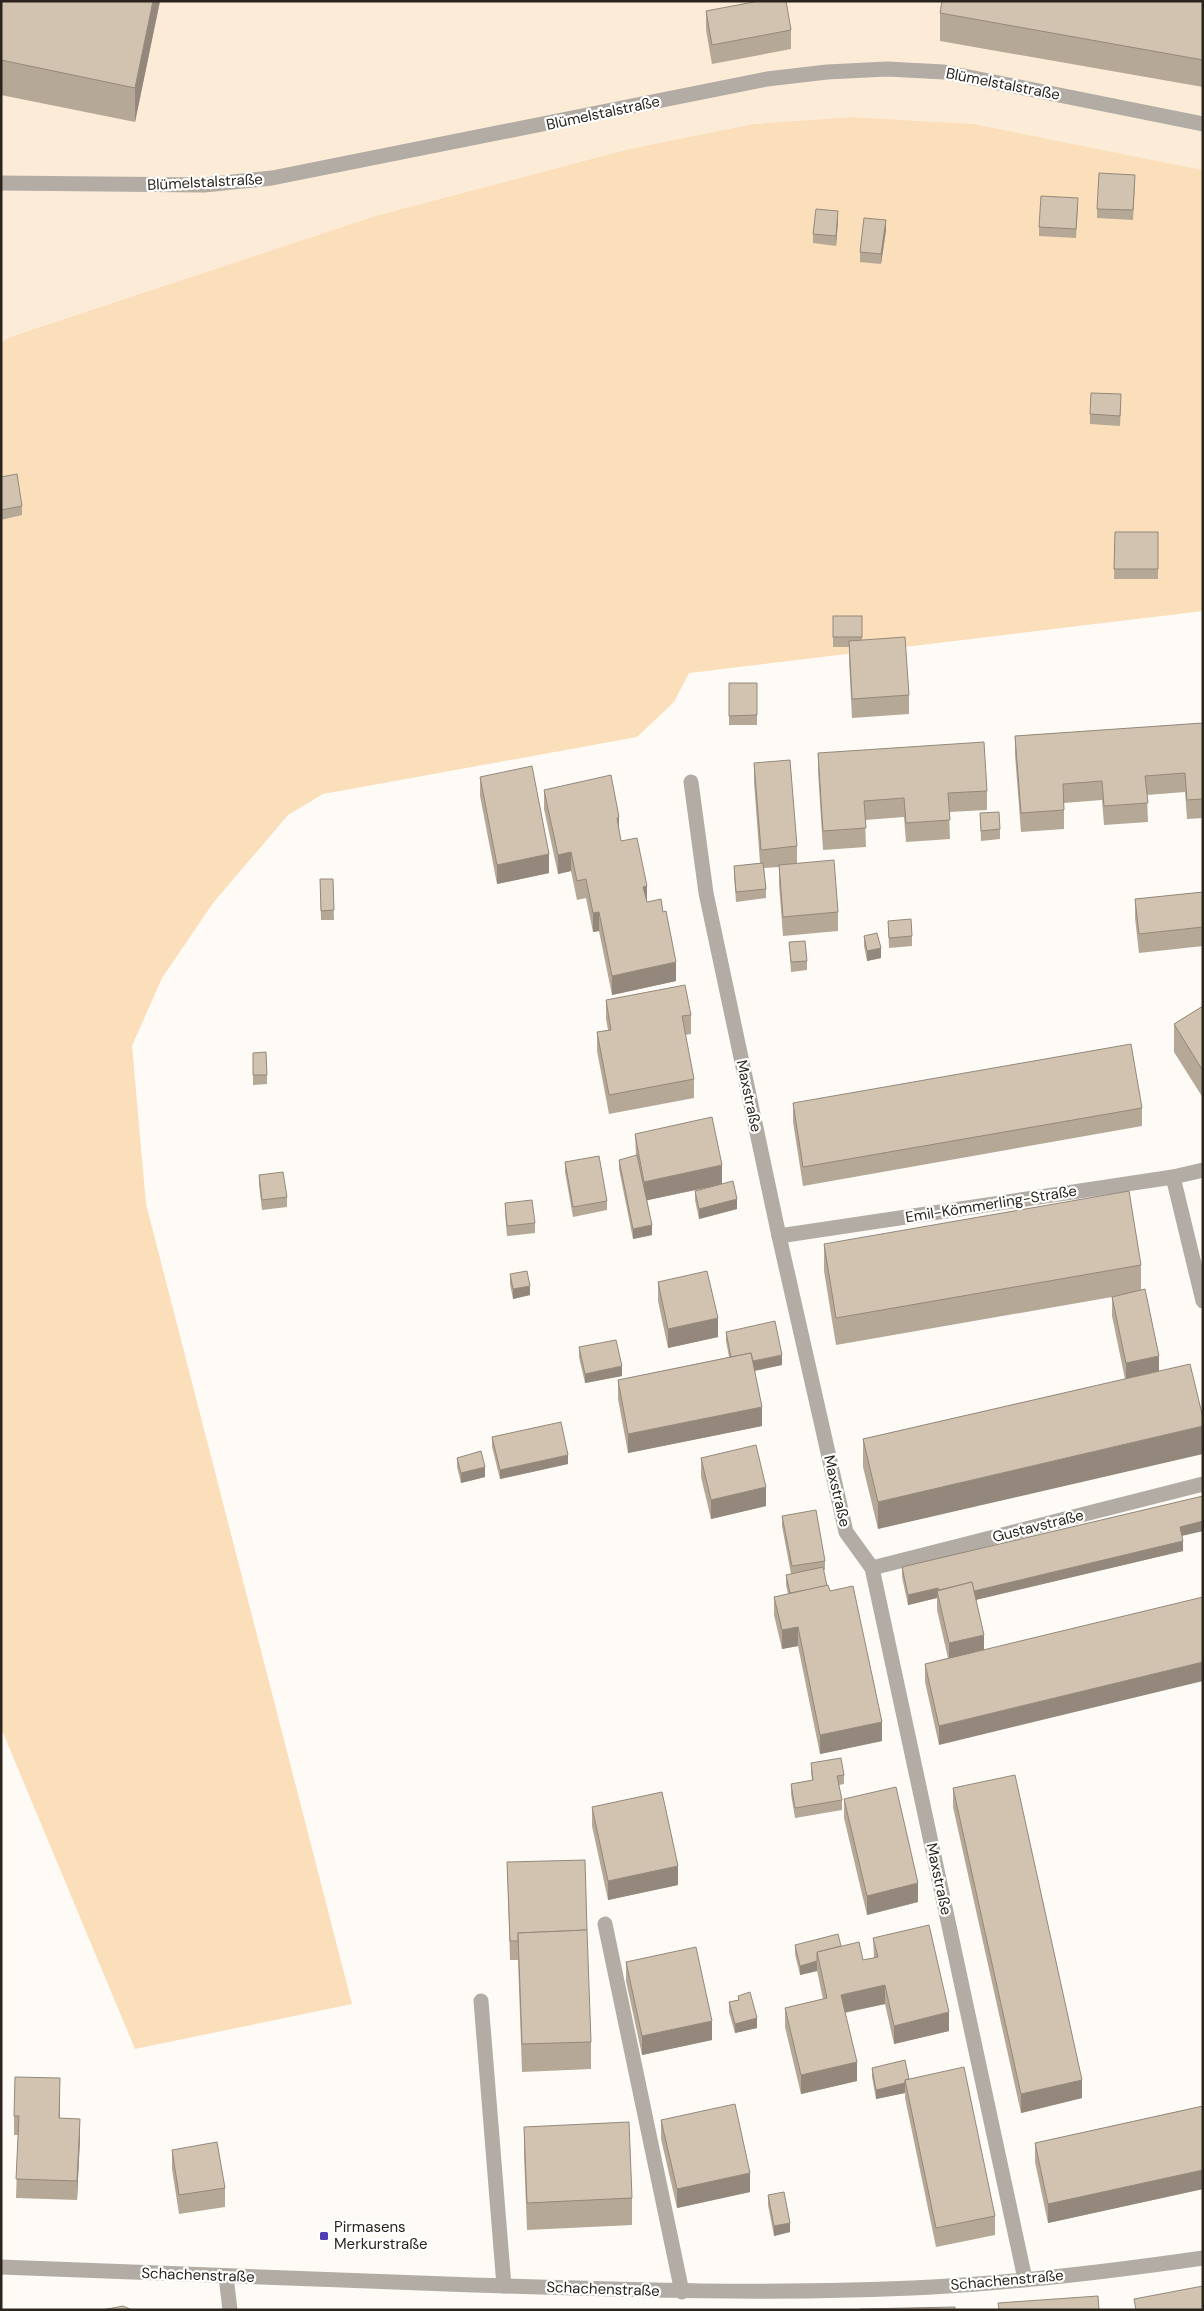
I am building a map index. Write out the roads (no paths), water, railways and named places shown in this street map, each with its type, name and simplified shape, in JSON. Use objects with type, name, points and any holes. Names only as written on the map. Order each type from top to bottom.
[{"type":"street","name":"Blümelstalstraße","points":[[1,183],[204,185],[272,178],[767,80],[827,72],[887,69],[944,72],[1203,124]]},
{"type":"street","name":"Maxstraße","points":[[691,782],[706,893],[779,1236],[846,1532],[872,1568],[1025,2280]]},
{"type":"street","name":"Emil-Kömmerling-Straße","points":[[779,1236],[1173,1177],[1203,1170]]},
{"type":"street","points":[[1173,1177],[1203,1301]]},
{"type":"street","name":"Gustavstraße","points":[[872,1568],[1203,1484]]},
{"type":"street","points":[[605,1924],[682,2292]]},
{"type":"street","points":[[482,2000],[504,2286]]},
{"type":"street","name":"Schachenstraße","points":[[1,2267],[682,2292],[839,2291],[936,2287],[1025,2280],[1120,2270],[1203,2258]]},
{"type":"street","points":[[226,2276],[230,2310]]},
{"type":"place","name":"Pirmasens Merkurstraße","points":[[324,2236]]}]
